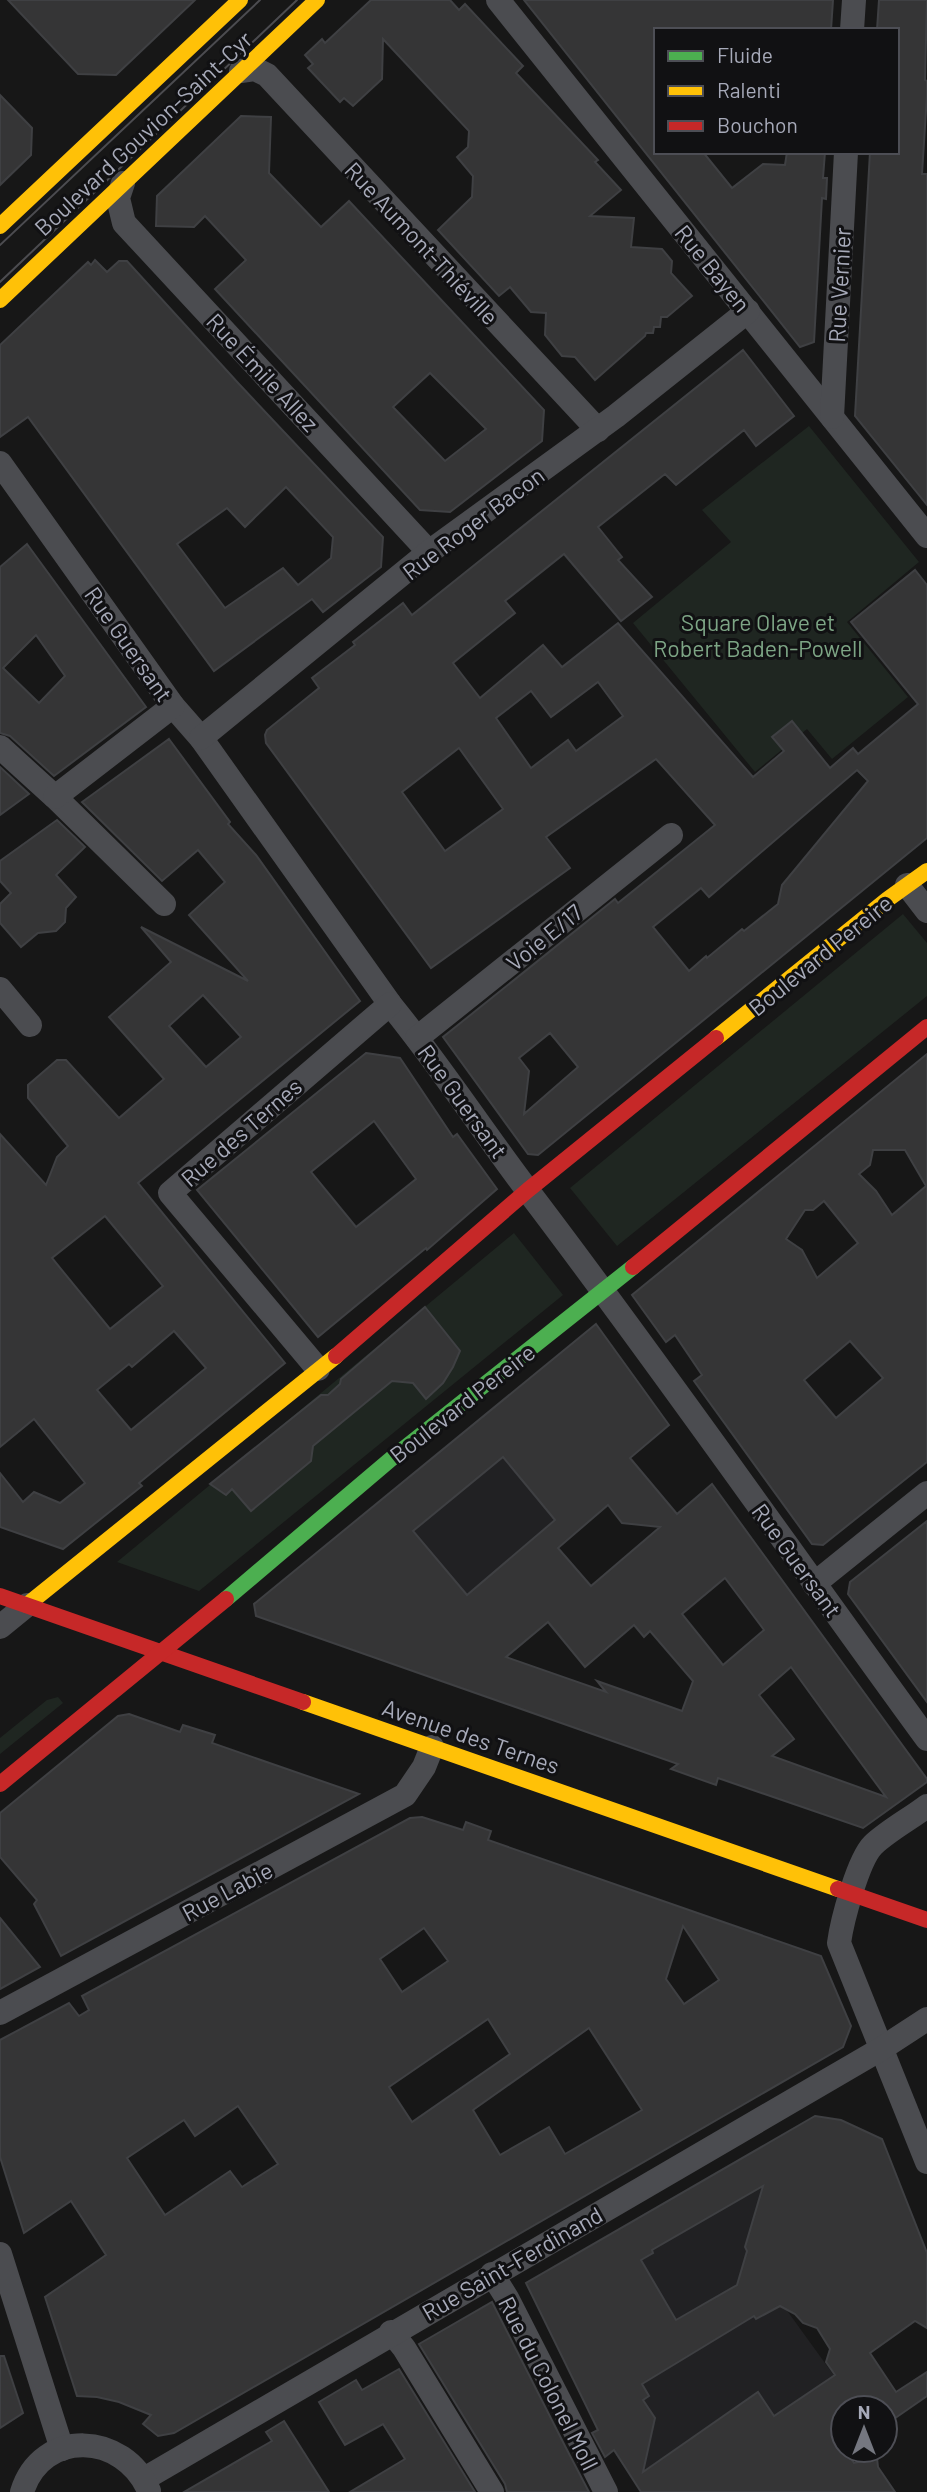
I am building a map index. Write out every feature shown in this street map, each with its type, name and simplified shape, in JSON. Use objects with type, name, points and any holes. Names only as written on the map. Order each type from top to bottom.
[{"type":"main road","name":"Boulevard Gouvion-Saint-Cyr","points":[[0,226],[240,0]]},
{"type":"main road","name":"Boulevard Gouvion-Saint-Cyr","points":[[0,300],[317,0]]},
{"type":"main road","name":"Boulevard Pereire","points":[[27,1605],[347,1347],[527,1190],[917,878]]},
{"type":"main road","name":"Boulevard Pereire","points":[[0,1784],[391,1459],[927,1027]]},
{"type":"main road","name":"Avenue des Ternes","points":[[0,1596],[927,1920]]},
{"type":"street","name":"Rue Bayen","points":[[498,0],[741,317],[832,417],[927,536]]},
{"type":"street","points":[[852,28],[854,0]]},
{"type":"street","name":"Rue Aumont-Thiéville","points":[[241,71],[255,69],[267,75],[607,423]]},
{"type":"street","name":"Rue Vernier","points":[[832,417],[846,154]]},
{"type":"street","name":"Rue Émile Allez","points":[[123,183],[118,198],[124,223],[429,552]]},
{"type":"street","name":"Rue Roger Bacon","points":[[201,738],[429,552],[607,423],[741,317]]},
{"type":"street","name":"Rue Guersant","points":[[0,463],[173,706],[201,738],[390,1004],[604,1290],[927,1739]]},
{"type":"street","points":[[55,797],[173,706]]},
{"type":"street","points":[[0,747],[164,904]]},
{"type":"street","name":"Voie E/17","points":[[417,1038],[671,835]]},
{"type":"street","points":[[917,878],[927,911]]},
{"type":"street","points":[[0,989],[30,1025]]},
{"type":"street","name":"Rue des Ternes","points":[[318,1369],[170,1193],[390,1004]]},
{"type":"street","points":[[814,1584],[927,1493]]},
{"type":"street","name":"Boulevard Pereire","points":[[0,1627],[27,1605]]},
{"type":"street","name":"Rue Labie","points":[[0,2013],[405,1795],[424,1767],[432,1747]]},
{"type":"street","points":[[927,1806],[872,1846],[851,1893],[839,1943],[927,2162]]},
{"type":"street","name":"Rue Saint-Ferdinand","points":[[147,2485],[391,2333],[881,2049],[927,2019]]},
{"type":"street","points":[[0,2254],[62,2449]]},
{"type":"street","name":"Rue du Colonel Moll","points":[[492,2274],[507,2298],[606,2492]]},
{"type":"street","points":[[391,2333],[404,2348],[492,2492]]},
{"type":"street","points":[[23,2492],[32,2473],[46,2458],[62,2449],[92,2445],[109,2449],[131,2463],[147,2485]]},
{"type":"shaded area","points":[[517,1389],[598,1484],[457,1603],[348,1528]]},
{"type":"shaded area","points":[[785,2133],[783,2305],[847,2394],[829,2394],[829,2414],[715,2492],[641,2492],[599,2430],[649,2396],[569,2258]]},
{"type":"green space","name":"Square Olave et Robert Baden-Powell","points":[[809,426],[919,562],[847,622],[908,697],[832,759],[807,729],[755,772],[633,623],[731,542],[702,510]]},
{"type":"green space","points":[[903,914],[927,943],[927,996],[617,1246],[570,1188]]},
{"type":"green space","points":[[514,1233],[563,1295],[199,1591],[117,1562]]},
{"type":"green space","points":[[58,1697],[63,1703],[0,1754],[0,1738],[47,1700]]},
{"type":"building","points":[[8,0],[195,0],[116,75],[78,74]]},
{"type":"building","points":[[371,0],[450,0],[459,10],[465,4],[523,66],[516,73],[598,160],[595,162],[621,190],[590,216],[634,218],[631,247],[662,249],[672,261],[671,273],[692,296],[667,317],[661,317],[660,327],[654,327],[653,333],[646,333],[595,380],[575,357],[562,356],[545,335],[546,313],[531,312],[510,287],[499,296],[438,230],[472,197],[473,176],[457,157],[468,147],[469,131],[383,39],[382,79],[353,106],[344,98],[340,102],[308,68],[313,64],[305,55],[322,39],[325,43]]},
{"type":"building","points":[[524,0],[833,0],[831,28],[654,28],[654,154],[705,154],[732,188],[763,164],[785,165],[787,154],[825,154],[823,178],[827,178],[826,199],[822,198],[814,342],[800,347]]},
{"type":"building","points":[[879,0],[927,0],[927,95],[922,174],[927,174],[927,505],[855,416],[870,154],[899,154],[899,28],[877,28]]},
{"type":"building","points":[[0,95],[32,128],[31,155],[0,185]]},
{"type":"building","points":[[241,116],[271,117],[269,173],[321,227],[349,201],[544,410],[542,441],[450,512],[420,510],[215,289],[246,260],[205,216],[194,227],[156,226],[157,196]],"holes":[[[430,373],[486,429],[445,461],[393,407]]]},
{"type":"building","points":[[95,260],[107,272],[119,261],[127,261],[383,537],[381,567],[323,612],[312,599],[214,671],[28,417],[0,437],[0,345],[88,262],[91,265]],"holes":[[[286,487],[333,537],[331,558],[298,585],[283,568],[225,608],[177,544],[227,508],[245,527]]]},
{"type":"building","points":[[743,350],[794,416],[756,446],[744,430],[676,485],[665,474],[598,527],[622,557],[618,560],[652,597],[621,621],[564,554],[505,601],[515,613],[453,663],[480,698],[543,645],[562,667],[618,623],[753,777],[784,751],[772,737],[792,721],[830,768],[853,748],[858,754],[918,704],[851,622],[915,570],[927,585],[927,838],[538,1155],[528,1154],[443,1037],[615,899],[618,903],[715,825],[656,759],[546,837],[570,868],[431,968],[266,743],[265,735],[267,730],[319,688],[312,678],[355,645],[353,642],[403,603],[412,615]],"holes":[[[598,682],[623,716],[576,751],[568,740],[531,768],[496,718],[531,691],[551,717]],[[459,748],[503,809],[445,851],[402,792]],[[857,770],[868,781],[782,885],[778,904],[689,971],[653,927],[701,888],[709,897]],[[550,1033],[578,1067],[524,1114],[529,1071],[519,1058]]]},
{"type":"building","points":[[27,544],[146,707],[54,776],[10,736],[0,733],[0,567]],"holes":[[[36,635],[65,676],[39,703],[3,668]]]},
{"type":"building","points":[[169,739],[230,822],[228,824],[256,855],[360,1001],[138,1183],[285,1363],[139,1483],[142,1486],[63,1549],[0,1527],[0,1473],[23,1502],[34,1492],[60,1503],[85,1483],[34,1419],[0,1447],[0,1134],[46,1185],[57,1157],[68,1146],[28,1098],[28,1085],[57,1060],[66,1060],[119,1118],[164,1079],[109,1017],[171,962],[141,927],[248,981],[189,915],[225,882],[198,850],[162,881],[82,802]],"holes":[[[203,995],[241,1037],[206,1067],[169,1026]],[[105,1216],[163,1286],[110,1329],[52,1258]],[[174,1331],[206,1368],[131,1430],[97,1390],[129,1364],[132,1367]]]},
{"type":"building","points":[[0,767],[29,794],[0,815]]},
{"type":"building","points":[[57,820],[85,847],[56,875],[76,897],[66,908],[65,922],[56,931],[38,933],[21,947],[0,923],[0,904],[11,893],[0,881],[0,861]]},
{"type":"building","points":[[366,1053],[400,1058],[453,1137],[457,1134],[497,1189],[427,1250],[426,1248],[318,1337],[197,1190]],"holes":[[[374,1121],[416,1179],[356,1227],[311,1172]]]},
{"type":"building","points":[[927,1054],[927,1462],[823,1545],[812,1544],[694,1381],[702,1375],[675,1335],[666,1342],[632,1295]],"holes":[[[873,1150],[905,1150],[926,1186],[892,1215],[876,1191],[859,1174],[870,1165]],[[824,1201],[858,1243],[817,1278],[802,1250],[786,1239],[805,1210],[813,1210]],[[850,1341],[883,1378],[836,1418],[804,1380]]]},
{"type":"building","points":[[425,1307],[460,1351],[443,1383],[426,1399],[413,1383],[392,1381],[313,1446],[311,1461],[251,1511],[232,1489],[226,1495],[210,1484],[321,1395],[328,1395],[340,1384],[341,1379]]},
{"type":"building","points":[[596,1324],[669,1425],[630,1458],[677,1514],[712,1484],[927,1782],[863,1828],[718,1778],[716,1785],[671,1769],[678,1764],[256,1616],[254,1604]],"holes":[[[503,1457],[555,1520],[467,1595],[413,1531]],[[608,1505],[622,1523],[660,1527],[591,1586],[558,1548]],[[725,1578],[764,1630],[723,1665],[682,1614]],[[548,1622],[585,1667],[634,1625],[644,1637],[650,1631],[693,1681],[682,1711],[597,1681],[606,1692],[506,1657]],[[791,1667],[886,1797],[772,1756],[794,1739],[759,1695]]]},
{"type":"building","points":[[927,1521],[927,1702],[848,1594],[850,1582]]},
{"type":"building","points":[[129,1714],[180,1732],[183,1725],[215,1735],[212,1743],[359,1794],[61,1956],[34,1904],[37,1900],[0,1857],[0,1813],[118,1716]]},
{"type":"building","points":[[422,1817],[463,1830],[466,1822],[491,1831],[488,1840],[821,1956],[851,2026],[843,2047],[174,2433],[158,2436],[143,2424],[151,2415],[119,2402],[77,2396],[45,2297],[106,2255],[71,2201],[24,2233],[0,2157],[0,2040],[69,2003],[79,2016],[89,2010],[82,1996],[410,1818]],"holes":[[[683,1926],[719,1980],[684,2004],[666,1979]],[[424,1928],[448,1961],[402,1992],[380,1959]],[[488,2019],[510,2054],[412,2122],[389,2087]],[[589,2028],[642,2110],[565,2154],[549,2127],[500,2155],[473,2110]],[[238,2106],[278,2164],[242,2187],[230,2171],[165,2215],[127,2158],[184,2120],[195,2136]]]},
{"type":"building","points":[[0,1918],[40,1967],[0,1989]]},
{"type":"building","points":[[815,2116],[841,2120],[882,2139],[927,2253],[927,2328],[915,2321],[870,2353],[896,2392],[927,2372],[927,2396],[899,2415],[899,2394],[829,2394],[829,2464],[878,2464],[895,2492],[641,2492],[614,2450],[605,2457],[592,2433],[598,2430],[526,2283]],"holes":[[[763,2186],[745,2247],[747,2251],[737,2285],[676,2320],[641,2260],[653,2253],[652,2250]],[[780,2306],[795,2314],[803,2323],[817,2328],[830,2349],[826,2362],[835,2375],[774,2416],[758,2392],[643,2472],[655,2418],[643,2400],[649,2396],[642,2384],[754,2316],[756,2319]]]},
{"type":"building","points":[[492,2302],[589,2492],[507,2492],[505,2484],[419,2344]]},
{"type":"building","points":[[0,2356],[4,2356],[23,2413],[0,2428]]},
{"type":"building","points":[[399,2369],[475,2492],[350,2492],[405,2459],[383,2424],[345,2445],[319,2402],[356,2380],[362,2390]]},
{"type":"building","points":[[284,2421],[329,2492],[184,2492],[272,2441],[266,2432]]},
{"type":"tram line","points":[[0,245],[260,0]]},
{"type":"tram line","points":[[0,282],[297,0]]},
{"type":"traffic: fast","points":[[226,1599],[391,1459],[633,1267]]},
{"type":"traffic: slow","points":[[0,226],[240,0]]},
{"type":"traffic: slow","points":[[0,300],[317,0]]},
{"type":"traffic: slow","points":[[716,1038],[888,899],[927,871]]},
{"type":"traffic: slow","points":[[27,1605],[336,1356]]},
{"type":"traffic: slow","points":[[303,1702],[838,1889]]},
{"type":"traffic: jam","points":[[633,1267],[927,1027]]},
{"type":"traffic: jam","points":[[336,1356],[528,1190],[716,1038]]},
{"type":"traffic: jam","points":[[0,1596],[303,1702]]},
{"type":"traffic: jam","points":[[0,1784],[226,1599]]},
{"type":"traffic: jam","points":[[838,1889],[927,1920]]}]
